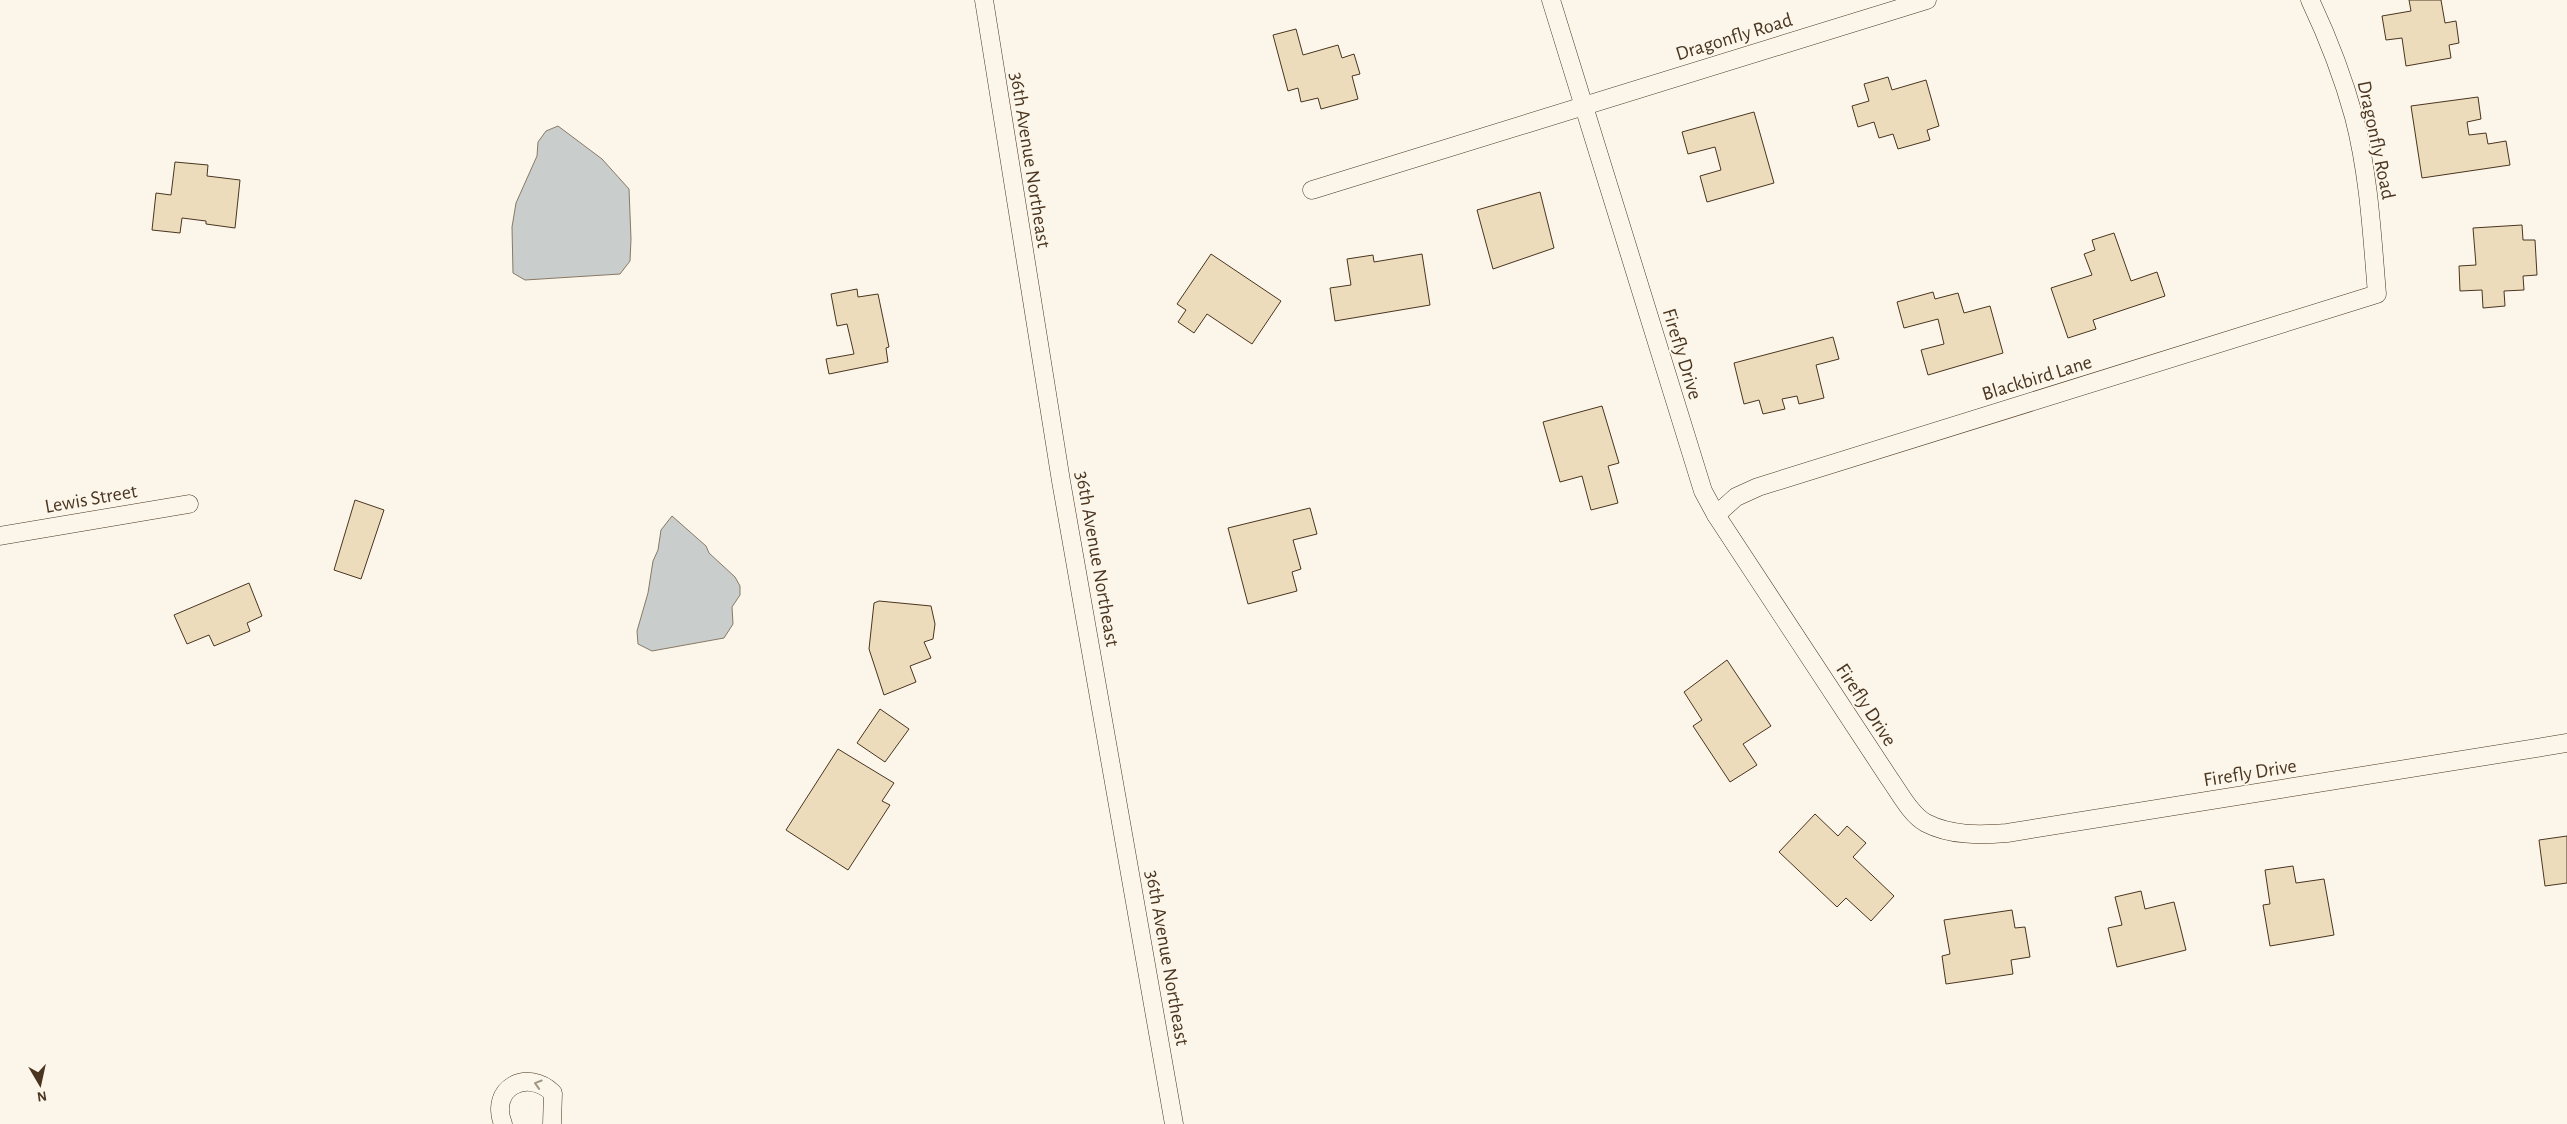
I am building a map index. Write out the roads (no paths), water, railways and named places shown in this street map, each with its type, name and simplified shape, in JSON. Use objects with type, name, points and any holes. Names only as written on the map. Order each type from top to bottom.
[{"type":"street","name":"36th Avenue Northeast","points":[[984,0],[1061,481],[1174,1124]]},
{"type":"street","name":"Firefly Drive","points":[[1551,0],[1703,491],[1716,515],[1908,805],[1925,823],[1950,831],[1978,835],[2007,834],[2567,744]]},
{"type":"street","name":"Dragonfly Road","points":[[1312,190],[1927,0]]},
{"type":"street","name":"Dragonfly Road","points":[[2310,0],[2338,66],[2354,119],[2369,205],[2377,294]]},
{"type":"street","name":"Blackbird Lane","points":[[1716,515],[1736,497],[1758,487],[2377,294]]},
{"type":"street","name":"Lewis Street","points":[[0,536],[189,504]]},
{"type":"street","points":[[503,1124],[499,1115],[500,1101],[506,1090],[517,1083],[530,1082],[546,1086],[553,1093],[552,1124]]}]
